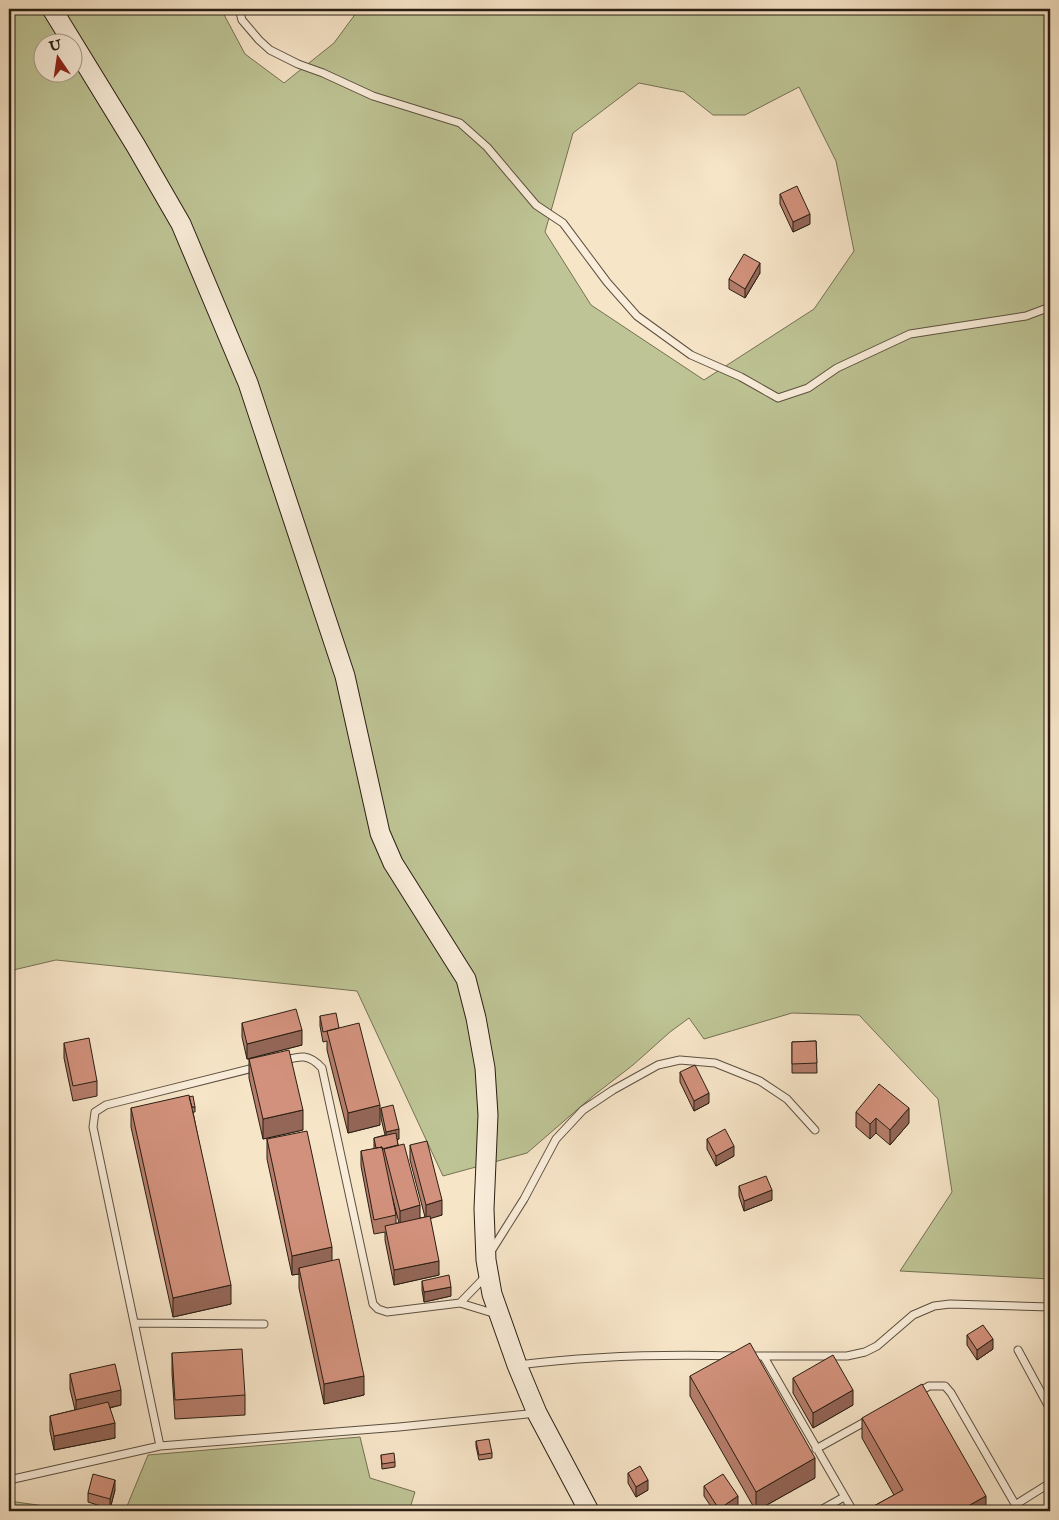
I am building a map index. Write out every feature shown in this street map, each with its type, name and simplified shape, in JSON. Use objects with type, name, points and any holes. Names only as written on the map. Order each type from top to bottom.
[{"type":"main road","points":[[52,9],[136,146],[181,224],[248,383],[345,676],[380,833],[393,863],[466,979],[476,1018],[485,1068],[488,1115],[484,1210],[487,1267],[492,1294],[517,1365],[537,1413],[589,1511]]},
{"type":"lane","points":[[239,9],[242,20],[270,50],[374,96],[460,123],[487,147],[536,205],[563,223],[607,282],[637,316],[691,355],[741,377],[778,398],[808,388],[837,368],[910,334],[1026,316],[1050,306]]},
{"type":"lane","points":[[271,1064],[300,1057],[314,1059],[322,1068],[373,1304],[378,1309],[387,1312],[460,1303],[500,1315]]},
{"type":"lane","points":[[460,1303],[487,1267],[556,1138],[583,1110],[613,1090],[658,1065],[680,1060],[715,1063],[760,1081],[787,1099],[815,1130]]},
{"type":"lane","points":[[160,1446],[93,1127],[95,1112],[106,1105],[261,1066]]},
{"type":"lane","points":[[517,1365],[620,1356],[847,1356],[865,1352],[877,1346],[913,1315],[934,1306],[950,1304],[1050,1307]]},
{"type":"lane","points":[[135,1324],[264,1324]]},
{"type":"lane","points":[[1018,1350],[1050,1409]]},
{"type":"lane","points":[[764,1357],[853,1511]]},
{"type":"lane","points":[[912,1396],[929,1386],[945,1386],[951,1393],[1017,1508],[1050,1483]]},
{"type":"lane","points":[[9,1480],[160,1446],[399,1427],[537,1413]]},
{"type":"lane","points":[[816,1449],[877,1415]]},
{"type":"lane","points":[[820,1511],[844,1497]]},
{"type":"green space","points":[[9,9],[221,9],[245,54],[284,83],[334,43],[359,9],[1050,9],[1050,1279],[900,1271],[952,1192],[938,1099],[859,1015],[792,1013],[704,1039],[689,1018],[593,1096],[527,1153],[443,1176],[357,991],[56,960],[9,971]],"holes":[[[639,83],[684,92],[713,115],[745,115],[799,87],[836,161],[854,251],[814,309],[704,380],[591,305],[545,232],[573,133]]]},
{"type":"green space","points":[[360,1437],[370,1478],[415,1492],[409,1511],[125,1511],[148,1455]]},
{"type":"green space","points":[[9,1501],[80,1511],[9,1511]]},
{"type":"building","points":[[797,186],[810,214],[793,222],[780,194]]},
{"type":"building","points":[[744,254],[760,263],[745,289],[729,279]]},
{"type":"building","points":[[296,1009],[302,1030],[247,1044],[242,1023]]},
{"type":"building","points":[[336,1013],[339,1028],[323,1032],[320,1016]]},
{"type":"building","points":[[359,1023],[380,1105],[348,1113],[327,1031]]},
{"type":"building","points":[[89,1038],[97,1081],[73,1086],[64,1043]]},
{"type":"building","points":[[816,1041],[817,1063],[792,1064],[792,1042]]},
{"type":"building","points":[[289,1050],[303,1110],[263,1119],[249,1059]]},
{"type":"building","points":[[695,1065],[709,1093],[694,1101],[680,1072]]},
{"type":"building","points":[[879,1084],[909,1108],[890,1130],[876,1118],[870,1124],[856,1112]]},
{"type":"building","points":[[189,1095],[231,1285],[173,1298],[131,1108]]},
{"type":"building","points":[[193,1096],[195,1107],[192,1107],[189,1097]]},
{"type":"building","points":[[393,1105],[399,1129],[386,1132],[381,1108]]},
{"type":"building","points":[[725,1129],[734,1146],[716,1156],[707,1139]]},
{"type":"building","points":[[307,1131],[332,1247],[292,1256],[267,1139]]},
{"type":"building","points":[[396,1133],[398,1145],[382,1149],[382,1147],[376,1148],[374,1138]]},
{"type":"building","points":[[427,1141],[442,1200],[426,1205],[410,1145]]},
{"type":"building","points":[[404,1144],[420,1205],[400,1211],[384,1149]]},
{"type":"building","points":[[382,1147],[396,1215],[374,1220],[361,1151]]},
{"type":"building","points":[[766,1176],[772,1190],[744,1201],[739,1186]]},
{"type":"building","points":[[430,1216],[439,1261],[394,1270],[385,1226]]},
{"type":"building","points":[[339,1259],[364,1376],[324,1384],[299,1268]]},
{"type":"building","points":[[449,1275],[451,1287],[424,1292],[422,1281]]},
{"type":"building","points":[[983,1325],[993,1339],[977,1350],[967,1335]]},
{"type":"building","points":[[750,1343],[815,1458],[756,1492],[690,1376]]},
{"type":"building","points":[[242,1349],[245,1395],[175,1400],[172,1353]]},
{"type":"building","points":[[833,1355],[853,1390],[813,1413],[793,1378]]},
{"type":"building","points":[[115,1364],[121,1390],[76,1400],[70,1374]]},
{"type":"building","points":[[922,1384],[986,1496],[959,1511],[874,1511],[872,1507],[903,1490],[862,1418]]},
{"type":"building","points":[[108,1402],[115,1423],[54,1436],[50,1416]]},
{"type":"building","points":[[489,1439],[492,1453],[479,1455],[476,1441]]},
{"type":"building","points":[[394,1453],[395,1462],[382,1464],[381,1455]]},
{"type":"building","points":[[640,1466],[648,1480],[636,1487],[628,1473]]},
{"type":"building","points":[[93,1474],[115,1480],[110,1499],[88,1493]]},
{"type":"building","points":[[723,1474],[738,1496],[719,1509],[704,1486]]}]
